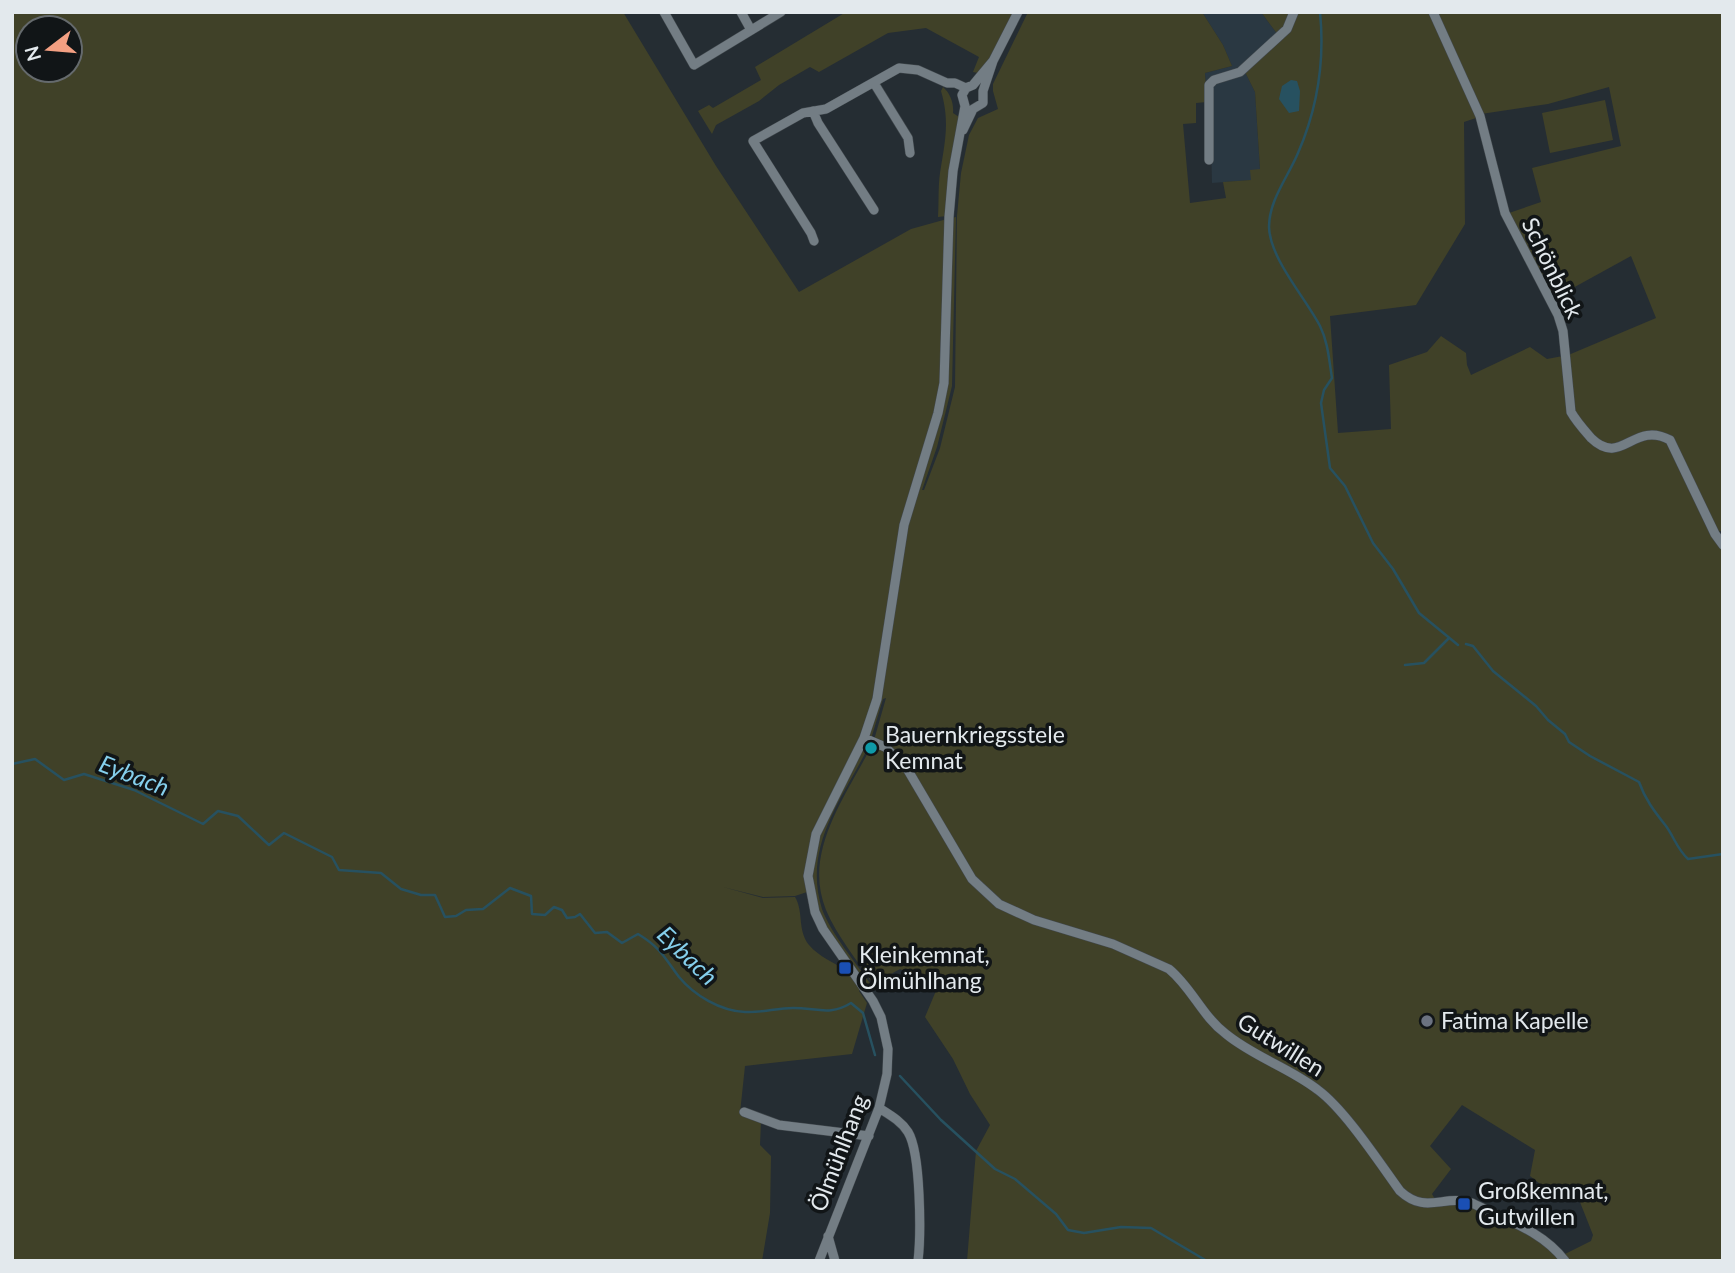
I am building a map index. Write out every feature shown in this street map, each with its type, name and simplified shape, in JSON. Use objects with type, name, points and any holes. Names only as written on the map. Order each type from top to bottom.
[{"type":"street","points":[[664,12],[694,65],[781,12]]},
{"type":"street","points":[[741,12],[751,30]]},
{"type":"street","points":[[968,97],[993,61],[1018,12]]},
{"type":"street","points":[[1209,160],[1209,85],[1214,80],[1240,72],[1287,29],[1294,12]]},
{"type":"street","name":"Schönblick","points":[[1433,12],[1480,116],[1504,213],[1558,315],[1563,331],[1571,412],[1574,418],[1601,447],[1611,450],[1653,433],[1670,440],[1715,534],[1723,545]]},
{"type":"street","points":[[814,241],[753,141],[803,113],[825,109],[889,73],[909,68],[918,69],[947,83],[955,83],[968,97],[983,103],[983,91],[993,61]]},
{"type":"street","points":[[874,83],[908,138],[910,153]]},
{"type":"street","points":[[968,97],[983,91]]},
{"type":"street","name":"Ölmühlhang","points":[[818,1261],[879,1108],[887,1074],[888,1049],[885,1032],[873,1001],[849,969],[815,912],[808,876],[817,834],[864,738],[877,699],[904,525],[944,383],[949,217],[953,171],[968,97]]},
{"type":"street","points":[[813,111],[874,210]]},
{"type":"street","name":"Gutwillen","points":[[864,738],[885,747],[906,767],[966,871],[999,904],[1034,919],[1113,944],[1169,969],[1182,981],[1210,1021],[1227,1035],[1254,1054],[1303,1079],[1328,1098],[1399,1191],[1410,1200],[1423,1204],[1461,1200],[1472,1203],[1535,1234],[1565,1261]]},
{"type":"street","points":[[879,1108],[899,1120],[909,1133],[915,1153],[920,1221],[918,1261]]},
{"type":"street","points":[[744,1112],[779,1125],[869,1136]]},
{"type":"street","name":"Ölmühlhang","points":[[828,1236],[835,1261]]},
{"type":"shaded area","points":[[1202,12],[1261,12],[1278,35],[1243,68],[1255,92],[1260,169],[1252,180],[1212,183],[1210,102],[1207,102],[1205,73],[1232,66],[1223,45]]},
{"type":"green space","points":[[12,12],[623,12],[716,166],[799,292],[911,229],[947,219],[942,382],[936,412],[901,524],[872,702],[861,738],[813,833],[805,875],[807,892],[795,896],[763,897],[723,887],[763,898],[795,897],[803,933],[809,945],[850,975],[861,989],[859,991],[867,1003],[852,1054],[745,1066],[740,1113],[761,1121],[760,1145],[771,1156],[770,1213],[762,1261],[12,1261]]},
{"type":"green space","points":[[846,12],[1016,12],[978,73],[973,72],[979,57],[926,28],[888,33],[819,72],[810,67],[779,85],[759,101],[716,125],[712,134],[698,111],[709,105],[713,108],[761,80],[755,67]]},
{"type":"green space","points":[[1028,12],[1202,12],[1223,45],[1232,66],[1205,73],[1207,102],[1196,103],[1196,123],[1183,124],[1190,203],[1226,198],[1223,182],[1251,180],[1250,170],[1260,169],[1255,92],[1244,70],[1278,35],[1261,12],[1431,12],[1479,117],[1464,122],[1465,224],[1416,305],[1330,316],[1338,433],[1391,429],[1389,365],[1427,352],[1441,336],[1466,353],[1471,375],[1530,347],[1547,359],[1563,356],[1570,412],[1601,448],[1641,437],[1669,441],[1723,547],[1723,1261],[1568,1261],[1563,1255],[1591,1241],[1593,1235],[1576,1192],[1549,1191],[1530,1176],[1535,1150],[1462,1105],[1430,1146],[1451,1169],[1432,1194],[1436,1201],[1470,1208],[1472,1205],[1534,1236],[1563,1261],[967,1261],[976,1151],[990,1125],[970,1094],[953,1059],[925,1017],[938,986],[900,969],[873,984],[841,939],[826,910],[820,888],[820,866],[823,845],[840,803],[873,743],[887,753],[915,784],[973,878],[907,766],[874,740],[886,698],[883,699],[871,739],[867,737],[908,526],[941,413],[952,218],[956,217],[952,386],[937,447],[922,490],[940,448],[955,387],[957,216],[961,173],[969,135],[978,118],[998,109],[993,84]]},
{"type":"green space","points":[[1434,12],[1723,12],[1723,530],[1716,533],[1663,434],[1620,446],[1602,446],[1575,418],[1566,356],[1656,318],[1631,256],[1551,300],[1506,214],[1541,202],[1532,168],[1621,146],[1609,87],[1548,104],[1481,114]]},
{"type":"green space","points":[[943,87],[951,98],[953,113],[959,117],[947,216],[938,217],[939,178],[946,132],[941,91]]},
{"type":"green space","points":[[1605,100],[1613,140],[1550,153],[1542,113]]},
{"type":"green space","points":[[866,740],[871,742],[829,822],[817,864],[817,886],[826,919],[872,986],[871,991],[828,931],[818,910],[813,888],[813,865],[825,822]]},
{"type":"water","points":[[1291,80],[1297,81],[1300,91],[1299,111],[1289,113],[1279,99],[1282,86]]},
{"type":"waterway","points":[[1320,12],[1321,66],[1315,101],[1305,136],[1272,207],[1269,227],[1271,239],[1282,265],[1320,326],[1327,345],[1332,378],[1324,390],[1321,403],[1330,468],[1345,486],[1373,543],[1393,569],[1419,613],[1458,645]]},
{"type":"waterway","points":[[1405,665],[1424,663],[1448,639]]},
{"type":"waterway","points":[[1466,644],[1473,646],[1493,671],[1536,706],[1565,734],[1569,742],[1639,782],[1650,805],[1688,859],[1723,854]]},
{"type":"waterway","name":"Eybach","points":[[12,764],[35,759],[64,780],[84,774],[134,790],[203,824],[218,811],[238,816],[269,845],[284,833],[332,857],[339,870],[381,873],[401,889],[421,895],[435,895],[445,917],[456,916],[466,910],[483,909],[510,888],[531,896],[532,914],[545,915],[554,907],[562,910],[567,918],[580,914],[595,933],[607,932],[622,943],[638,934],[657,948],[692,990],[726,1009],[751,1012],[793,1008],[830,1010],[851,1003],[863,1013],[875,1055]]},
{"type":"waterway","name":"Eybach","points":[[900,1076],[941,1120],[995,1169],[1015,1179],[1056,1214],[1068,1230],[1084,1233],[1121,1227],[1151,1228],[1207,1261]]},
{"type":"place","name":"Bauernkriegsstele Kemnat","points":[[871,748]]},
{"type":"place","name":"Kleinkemnat, Ölmühlhang","points":[[845,968]]},
{"type":"place","name":"Fatima Kapelle","points":[[1427,1021]]},
{"type":"place","name":"Großkemnat, Gutwillen","points":[[1464,1204]]}]
